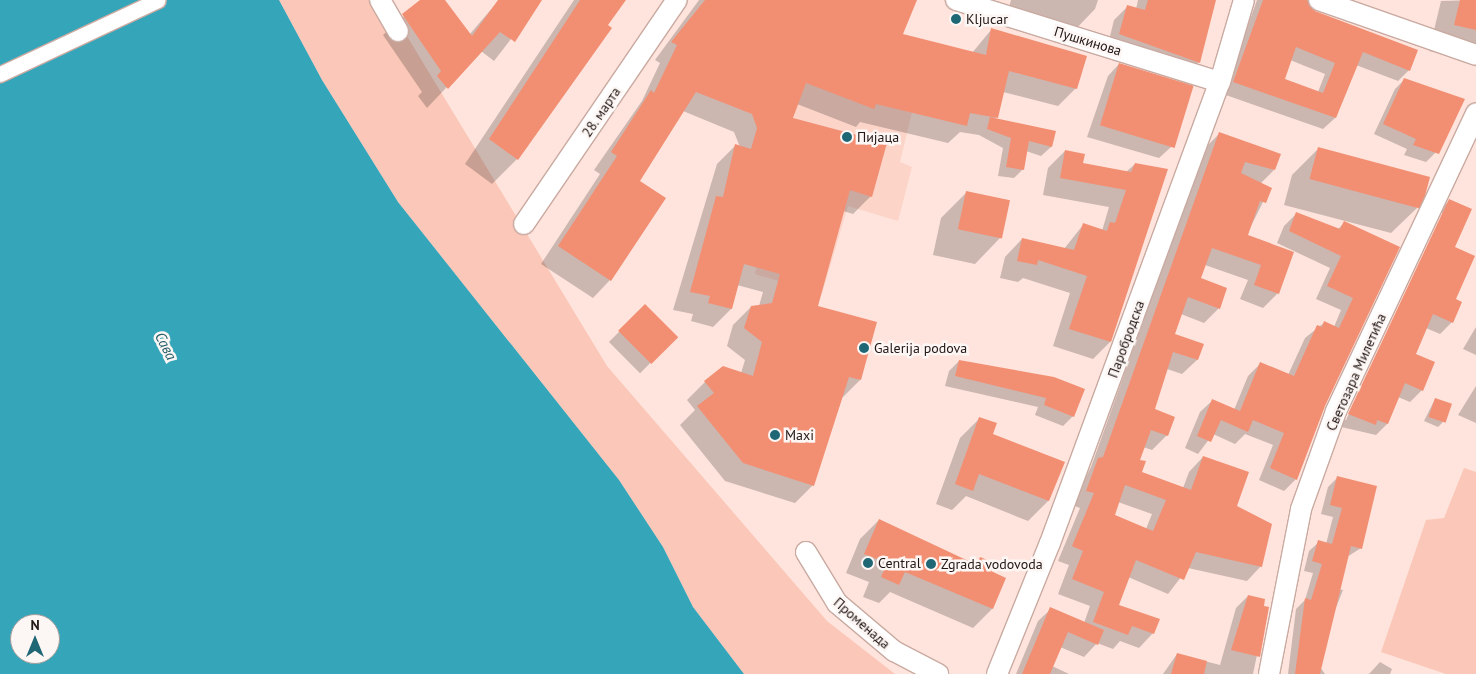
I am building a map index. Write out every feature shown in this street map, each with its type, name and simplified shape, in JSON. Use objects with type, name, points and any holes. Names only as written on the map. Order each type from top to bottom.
[{"type":"street","points":[[0,74],[158,0]]},
{"type":"street","points":[[380,0],[398,31]]},
{"type":"street","name":"28. марта","points":[[524,224],[677,0]]},
{"type":"street","name":"Пушкинова","points":[[956,0],[1220,82]]},
{"type":"street","name":"Паробродска","points":[[997,674],[1050,543],[1220,82],[1244,0]]},
{"type":"street","points":[[1319,0],[1476,55]]},
{"type":"street","name":"Светозара Милетића","points":[[1269,674],[1301,509],[1336,410],[1476,113]]},
{"type":"street","name":"Променада","points":[[806,552],[837,603],[894,651],[938,674]]},
{"type":"shaded area","points":[[279,0],[385,0],[607,366],[827,621],[895,674],[744,674],[693,607],[663,547],[619,480],[398,202],[322,80]]},
{"type":"shaded area","name":"Пијаца","points":[[742,25],[912,112],[900,162],[912,167],[898,221],[848,206],[822,294],[755,274],[798,100]]},
{"type":"shaded area","points":[[1464,468],[1476,472],[1476,674],[1446,674],[1381,652],[1426,520],[1444,518]]},
{"type":"water","name":"Сава","points":[[0,0],[279,0],[322,80],[398,202],[619,480],[663,547],[693,607],[744,674],[0,674]]},
{"type":"building","points":[[420,0],[445,0],[472,36],[498,0],[542,0],[515,42],[500,32],[448,89],[437,76],[441,71],[402,14]]},
{"type":"building","points":[[580,0],[626,0],[608,25],[612,28],[518,160],[489,139]]},
{"type":"building","points":[[705,0],[917,0],[903,34],[986,55],[991,28],[1087,56],[1077,89],[1009,71],[998,118],[970,113],[967,126],[876,104],[874,109],[806,83],[793,118],[887,143],[872,197],[850,190],[818,306],[877,322],[861,380],[849,377],[814,486],[743,463],[697,406],[714,393],[704,381],[723,366],[753,376],[762,342],[744,328],[751,306],[772,303],[780,274],[744,264],[732,309],[708,303],[710,296],[690,292],[716,196],[723,197],[735,144],[751,149],[757,128],[752,114],[696,92],[640,181],[666,198],[611,281],[558,246],[617,156],[611,152],[651,90],[654,93],[677,45],[671,42]]},
{"type":"building","points":[[1148,0],[1216,0],[1200,63],[1119,34],[1127,5],[1145,10]]},
{"type":"building","points":[[1263,0],[1307,0],[1315,11],[1418,50],[1410,71],[1363,52],[1336,118],[1233,82]],"holes":[[[1296,47],[1335,63],[1323,93],[1285,79]]]},
{"type":"building","points":[[1460,0],[1476,0],[1476,30],[1454,25]]},
{"type":"building","points":[[1119,63],[1194,86],[1175,148],[1100,125]]},
{"type":"building","points":[[1404,78],[1465,99],[1439,154],[1413,145],[1416,139],[1383,124]]},
{"type":"building","points":[[990,117],[1056,131],[1052,147],[1029,141],[1024,170],[1006,167],[1011,138],[987,129]]},
{"type":"building","points":[[1219,132],[1281,154],[1275,170],[1245,162],[1241,173],[1272,188],[1266,203],[1260,201],[1248,235],[1294,252],[1279,294],[1254,285],[1261,265],[1212,248],[1201,278],[1227,288],[1220,309],[1188,297],[1175,334],[1204,344],[1198,360],[1173,352],[1155,409],[1175,417],[1168,436],[1151,430],[1140,460],[1146,461],[1142,472],[1191,490],[1203,456],[1249,472],[1237,506],[1272,524],[1262,567],[1196,552],[1184,580],[1136,560],[1119,605],[1160,619],[1154,634],[1132,626],[1128,635],[1093,622],[1104,592],[1072,579],[1083,551],[1072,546],[1094,493],[1086,491],[1098,458],[1103,457]],"holes":[[[1125,485],[1166,500],[1153,531],[1115,515]]]},
{"type":"building","points":[[1318,147],[1430,177],[1422,209],[1309,179]]},
{"type":"building","points":[[1065,150],[1085,154],[1083,163],[1131,172],[1135,163],[1168,169],[1111,342],[1069,329],[1087,276],[1038,260],[1037,265],[1017,261],[1022,238],[1074,250],[1083,223],[1107,231],[1110,222],[1115,223],[1126,190],[1060,178]]},
{"type":"building","points":[[966,191],[1010,200],[1002,239],[958,229]]},
{"type":"building","points":[[1449,199],[1472,209],[1455,247],[1475,256],[1456,299],[1462,302],[1453,323],[1433,314],[1416,354],[1435,362],[1423,391],[1405,383],[1388,424],[1377,420],[1376,425],[1348,414]]},
{"type":"building","points":[[1296,212],[1340,229],[1344,221],[1400,247],[1325,406],[1297,480],[1270,468],[1284,433],[1253,420],[1248,432],[1221,420],[1211,442],[1197,436],[1212,399],[1240,411],[1260,362],[1294,376],[1317,325],[1322,327],[1324,321],[1339,328],[1353,298],[1327,286],[1341,256],[1289,231]]},
{"type":"building","points":[[645,304],[678,337],[651,364],[618,331]]},
{"type":"building","points":[[959,360],[1054,377],[1085,389],[1074,417],[1044,405],[1046,398],[955,376]]},
{"type":"building","points":[[1435,398],[1452,404],[1446,423],[1428,417]]},
{"type":"building","points":[[979,417],[997,423],[993,434],[1065,462],[1049,501],[979,474],[973,491],[955,484]]},
{"type":"building","points":[[1337,476],[1377,486],[1362,549],[1351,546],[1320,674],[1295,674],[1305,598],[1311,600],[1322,564],[1312,561],[1318,540],[1332,544],[1342,508],[1330,505]]},
{"type":"building","name":"Zgrada vodovoda","points":[[879,519],[977,565],[980,557],[995,563],[991,571],[1006,578],[993,609],[905,572],[899,585],[881,577],[887,563],[864,554]]},
{"type":"building","points":[[1248,595],[1265,599],[1264,606],[1269,607],[1260,657],[1231,650]]},
{"type":"building","points":[[1050,607],[1104,630],[1098,645],[1068,632],[1050,674],[1022,674]]},
{"type":"building","points":[[1177,653],[1207,661],[1204,674],[1171,674]]},
{"type":"place","name":"Kljucar","points":[[956,19]]},
{"type":"place","name":"Пијаца","points":[[847,137]]},
{"type":"place","name":"Galerija podova","points":[[864,348]]},
{"type":"place","name":"Maxi","points":[[775,435]]},
{"type":"place","name":"Central","points":[[868,563]]},
{"type":"place","name":"Zgrada vodovoda","points":[[931,564]]}]
